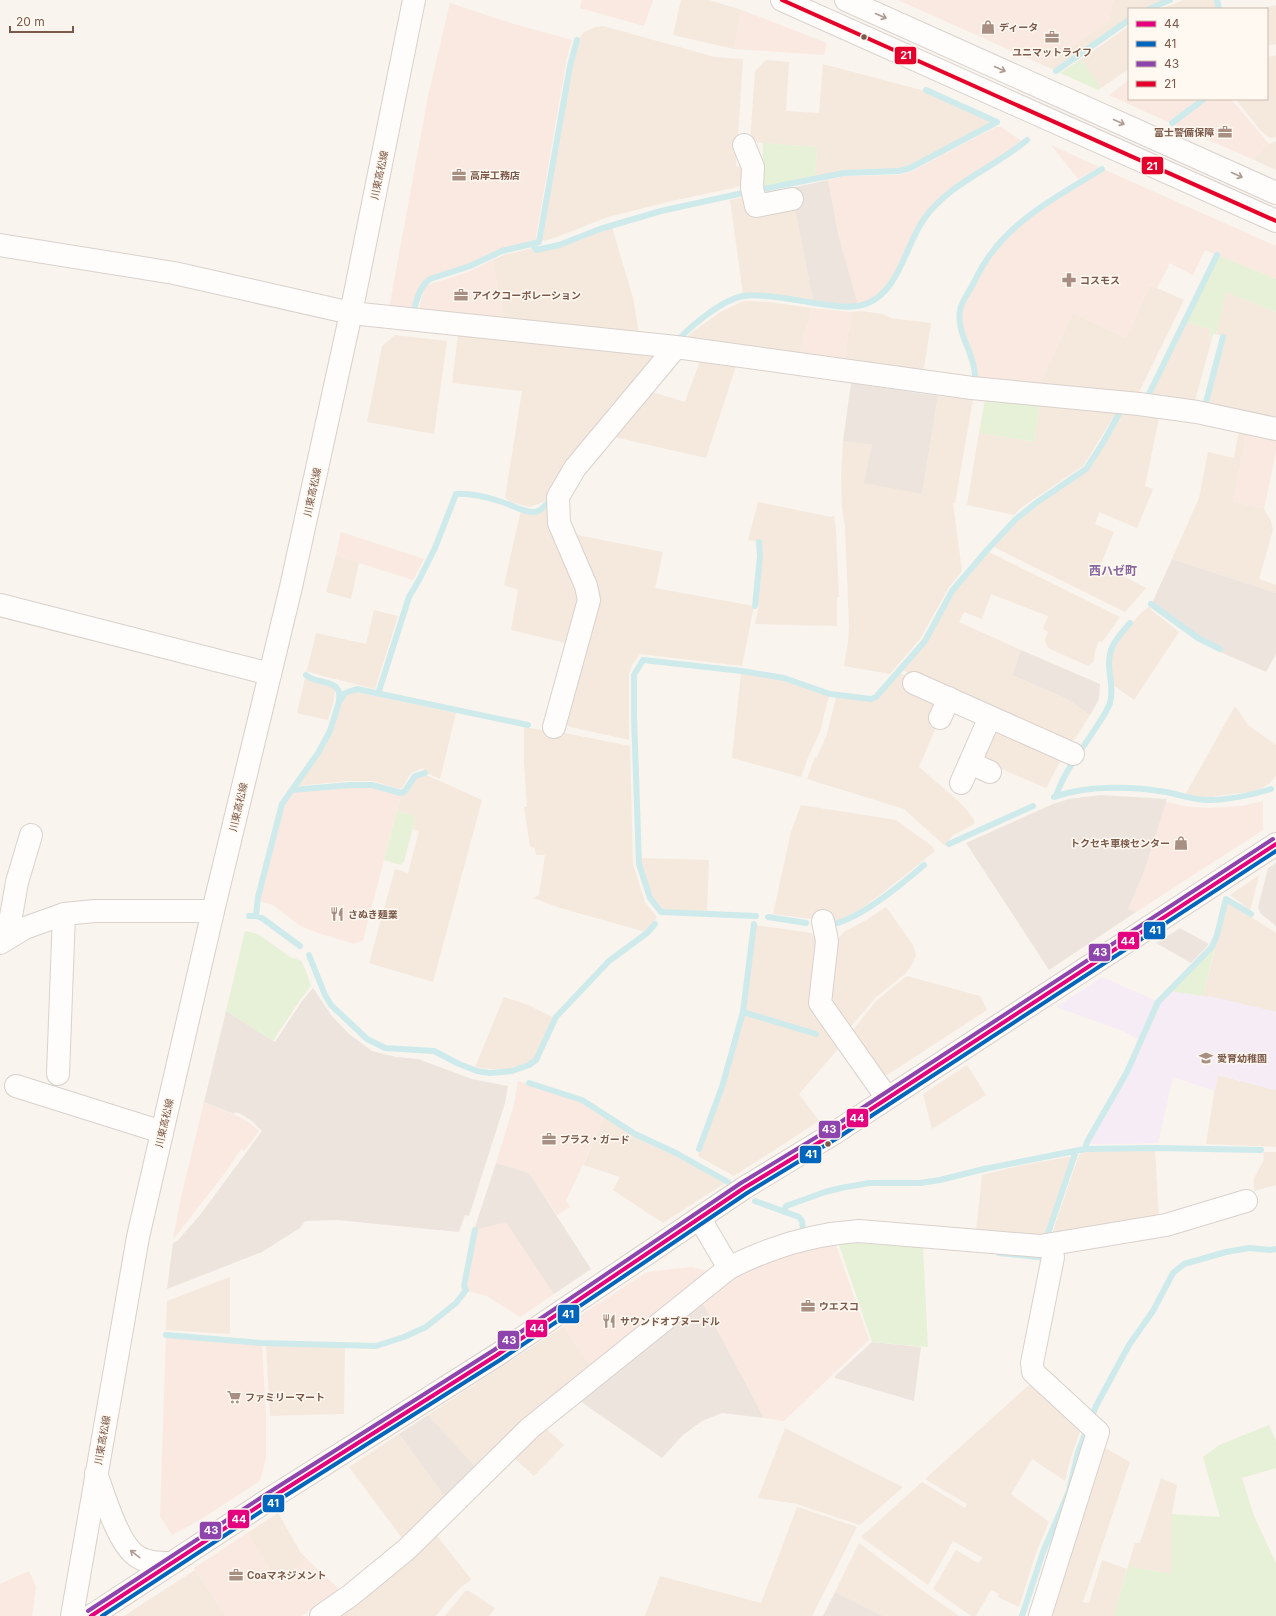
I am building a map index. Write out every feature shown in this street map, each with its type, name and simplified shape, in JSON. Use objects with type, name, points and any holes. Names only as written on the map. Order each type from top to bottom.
[{"type":"street","name":"川東高松線","points":[[72,1616],[138,1237],[213,911],[289,594],[351,314],[414,0]]},
{"type":"street","points":[[782,0],[1276,221]]},
{"type":"street","points":[[846,0],[1276,192]]},
{"type":"street","points":[[744,145],[753,167],[752,188],[756,206],[792,199]]},
{"type":"street","points":[[0,244],[174,273],[351,314],[676,347],[976,388],[1119,402],[1190,411],[1276,429]]},
{"type":"street","points":[[554,727],[589,600],[586,586],[560,528],[557,502],[558,497],[575,468],[676,347]]},
{"type":"street","points":[[0,605],[270,674]]},
{"type":"street","points":[[914,683],[1073,754]]},
{"type":"street","points":[[940,718],[949,698]]},
{"type":"street","points":[[961,783],[990,717]]},
{"type":"street","points":[[970,763],[990,772]]},
{"type":"street","points":[[3,941],[17,882],[31,835]]},
{"type":"street","points":[[91,1616],[490,1359],[742,1190],[836,1132],[1276,844]]},
{"type":"street","points":[[3,941],[25,928],[64,914],[95,911],[213,911]]},
{"type":"street","points":[[58,1074],[64,914]]},
{"type":"street","points":[[823,921],[827,941],[820,1004],[887,1098]]},
{"type":"street","points":[[16,1086],[162,1132]]},
{"type":"street","points":[[320,1616],[351,1595],[407,1549],[530,1428],[729,1268],[747,1259],[805,1239],[834,1233],[859,1231],[1040,1246],[1166,1225],[1246,1201]]},
{"type":"street","points":[[700,1219],[729,1268]]},
{"type":"street","points":[[1040,1616],[1098,1432],[1034,1372],[1032,1363],[1053,1256],[1051,1244]]},
{"type":"street","points":[[96,1473],[120,1535],[133,1554],[143,1560],[158,1563],[172,1563]]},
{"type":"shaded area","points":[[582,0],[653,0],[644,26],[580,8]]},
{"type":"shaded area","points":[[681,0],[709,0],[742,10],[734,49],[673,35]]},
{"type":"shaded area","points":[[898,0],[1113,0],[1109,21],[1043,65]]},
{"type":"shaded area","points":[[1113,0],[1167,0],[1149,8],[1128,8],[1128,20],[1054,70],[1043,65],[1109,21]]},
{"type":"shaded area","points":[[1184,0],[1216,0],[1218,8],[1163,8]]},
{"type":"shaded area","name":"高岸工務店","points":[[450,3],[507,22],[572,40],[567,57],[535,242],[502,249],[470,265],[426,279],[419,288],[412,312],[389,309],[428,96]]},
{"type":"shaded area","points":[[1276,5],[1276,44],[1268,46],[1268,8],[1262,8]]},
{"type":"shaded area","points":[[742,10],[827,43],[824,55],[734,49]]},
{"type":"shaded area","points":[[603,26],[715,57],[743,59],[736,166],[743,167],[742,186],[608,217],[544,241],[541,239],[571,66],[577,42],[584,32]]},
{"type":"shaded area","points":[[1128,27],[1128,70],[1101,88],[1081,59]]},
{"type":"shaded area","points":[[1276,55],[1276,137],[1270,138],[1261,131],[1237,101],[1268,100],[1268,57]]},
{"type":"shaded area","points":[[766,60],[789,62],[786,111],[819,113],[823,64],[925,91],[994,122],[909,167],[900,169],[844,171],[815,177],[817,147],[750,142],[755,71]]},
{"type":"shaded area","points":[[1128,81],[1128,100],[1198,100],[1168,122],[1109,95]]},
{"type":"shaded area","name":"富士警備保障","points":[[1205,100],[1232,100],[1269,144],[1252,159],[1172,124]]},
{"type":"shaded area","points":[[996,127],[1001,127],[1023,142],[946,194],[930,209],[912,236],[894,276],[884,292],[869,301],[858,305],[839,238],[828,180],[845,176],[899,175],[910,172]]},
{"type":"shaded area","points":[[1276,141],[1276,170],[1252,159],[1269,144]]},
{"type":"shaded area","points":[[1051,145],[1099,167],[1078,179]]},
{"type":"shaded area","name":"コスモス","points":[[1103,169],[1276,246],[1276,279],[1205,250],[1193,275],[1170,263],[1157,288],[1150,285],[1126,338],[1073,313],[1038,387],[977,381],[975,363],[961,323],[961,316],[964,302],[990,256],[1023,223],[1047,205]]},
{"type":"shaded area","points":[[828,180],[839,238],[858,305],[849,306],[813,301],[791,188]]},
{"type":"shaded area","points":[[791,187],[813,301],[743,294],[730,200]]},
{"type":"shaded area","points":[[612,227],[633,298],[639,334],[505,322],[492,260],[504,255],[532,248],[536,251],[559,246],[600,230]]},
{"type":"shaded area","name":"アイクコーポレーション","points":[[492,260],[505,322],[418,312],[424,290],[428,285],[468,272]]},
{"type":"shaded area","points":[[1150,285],[1184,300],[1137,396],[1038,387],[1073,313],[1126,338]]},
{"type":"shaded area","points":[[1226,292],[1276,312],[1276,421],[1207,407],[1225,337],[1216,334]]},
{"type":"shaded area","points":[[743,301],[769,302],[812,308],[799,355],[684,340],[691,333],[719,313]]},
{"type":"shaded area","points":[[812,308],[851,312],[844,362],[799,355]]},
{"type":"shaded area","points":[[862,311],[882,314],[891,318],[931,323],[923,374],[844,362],[851,312]]},
{"type":"shaded area","points":[[1185,322],[1210,329],[1211,342],[1194,404],[1149,397]]},
{"type":"shaded area","points":[[458,334],[659,355],[549,500],[530,507],[511,502],[505,498],[522,391],[452,383]]},
{"type":"shaded area","points":[[395,335],[447,341],[434,434],[367,422],[382,346]]},
{"type":"shaded area","points":[[700,361],[736,366],[706,458],[614,437],[646,390],[685,402]]},
{"type":"shaded area","points":[[851,383],[938,396],[922,494],[864,483],[872,445],[843,441]]},
{"type":"shaded area","points":[[938,396],[973,399],[955,503],[953,503],[962,571],[949,587],[920,639],[890,674],[844,666],[849,626],[845,527],[842,508],[841,478],[843,441],[872,445],[922,494]]},
{"type":"shaded area","points":[[1040,405],[1116,413],[1083,466],[1022,507],[1014,515],[967,505],[979,433],[1034,442]]},
{"type":"shaded area","points":[[1122,413],[1159,418],[1145,486],[1153,489],[1137,528],[1099,512],[1095,524],[1114,532],[1101,564],[1146,588],[1125,612],[992,546],[1027,512],[1087,469],[1105,443]]},
{"type":"shaded area","points":[[1239,430],[1247,431],[1233,501],[1264,509],[1271,521],[1273,530],[1259,579],[1276,585],[1276,593],[1172,559],[1199,498],[1208,452],[1234,458]]},
{"type":"shaded area","points":[[1247,431],[1276,438],[1276,451],[1264,509],[1233,501]]},
{"type":"shaded area","points":[[758,502],[831,517],[834,515],[839,597],[837,597],[837,626],[755,624],[759,606],[756,605],[761,556],[760,542],[748,540]]},
{"type":"shaded area","points":[[550,505],[580,591],[570,644],[511,630],[518,590],[504,585],[521,510],[535,512]]},
{"type":"shaded area","points":[[341,532],[424,559],[413,580],[359,563],[336,555]]},
{"type":"shaded area","points":[[567,533],[663,552],[655,588],[754,606],[742,666],[640,654],[632,665],[629,674],[629,740],[571,727],[564,724],[591,613]]},
{"type":"shaded area","points":[[987,551],[1120,617],[1102,642],[1098,642],[1094,661],[1088,666],[1048,648],[1045,640],[1048,632],[1043,629],[1048,616],[991,594],[982,619],[964,612],[959,622],[1021,650],[1012,675],[1067,699],[1090,715],[1075,739],[1066,742],[902,670],[926,642],[953,591]]},
{"type":"shaded area","points":[[336,555],[359,563],[351,599],[326,592]]},
{"type":"shaded area","points":[[1172,559],[1276,593],[1276,654],[1266,672],[1218,651],[1219,648],[1199,637],[1152,603]]},
{"type":"shaded area","points":[[1150,606],[1151,610],[1179,632],[1134,700],[1113,685],[1110,654],[1121,635],[1141,613]]},
{"type":"shaded area","points":[[374,610],[398,616],[375,689],[307,671],[316,633],[366,644]]},
{"type":"shaded area","points":[[1021,650],[1100,684],[1099,699],[1090,715],[1067,699],[1012,675]]},
{"type":"shaded area","points":[[741,672],[784,679],[803,684],[829,695],[820,732],[801,777],[732,758]]},
{"type":"shaded area","points":[[900,673],[915,680],[934,699],[940,718],[919,767],[955,798],[967,810],[974,820],[974,824],[952,836],[945,846],[904,809],[807,779],[815,757],[817,757],[827,734],[836,697],[871,700],[883,693]]},
{"type":"shaded area","points":[[305,678],[327,684],[335,690],[334,700],[328,720],[297,713]]},
{"type":"shaded area","points":[[352,691],[456,713],[440,779],[427,773],[423,773],[424,768],[411,773],[402,788],[398,789],[373,781],[347,781],[298,786],[327,739],[342,699],[346,694]]},
{"type":"shaded area","points":[[1235,706],[1248,725],[1276,745],[1276,776],[1269,784],[1250,792],[1215,796],[1215,799],[1185,795]]},
{"type":"shaded area","points":[[524,727],[560,732],[630,746],[633,864],[645,902],[657,917],[646,932],[560,908],[533,898],[539,895],[545,855],[536,855],[535,848],[530,847],[524,807],[527,807],[524,762]]},
{"type":"shaded area","points":[[999,727],[1057,753],[1060,762],[1046,788],[985,762],[981,753],[991,731]]},
{"type":"shaded area","points":[[424,774],[482,800],[433,982],[369,963],[395,869],[408,873],[419,831],[413,829],[415,820],[413,815],[397,811],[401,795],[406,792],[415,777]]},
{"type":"shaded area","points":[[350,786],[372,787],[401,795],[363,940],[354,944],[315,932],[299,925],[273,905],[259,901],[279,816],[283,805],[292,792]]},
{"type":"shaded area","points":[[1101,795],[1167,799],[1144,872],[1128,909],[1136,912],[1049,970],[966,843],[1053,804],[1069,799]]},
{"type":"shaded area","points":[[1263,801],[1263,830],[1136,912],[1128,909],[1144,872],[1166,802],[1190,807],[1209,808],[1242,806]]},
{"type":"shaded area","points":[[801,805],[896,820],[932,846],[935,851],[880,895],[859,910],[844,918],[835,921],[826,921],[773,914],[791,832]]},
{"type":"shaded area","points":[[640,858],[709,860],[707,912],[661,911],[651,898],[640,864]]},
{"type":"shaded area","points":[[1276,863],[1276,926],[1260,913],[1258,907],[1268,868]]},
{"type":"shaded area","points":[[1259,875],[1253,900],[1250,910],[1230,895]]},
{"type":"shaded area","points":[[1227,901],[1276,933],[1276,1012],[1203,996]]},
{"type":"shaded area","points":[[886,907],[913,945],[916,955],[913,963],[905,974],[875,998],[849,1029],[830,1001],[837,940],[844,932]]},
{"type":"shaded area","points":[[755,925],[812,933],[817,940],[839,1048],[799,1094],[819,1121],[734,1176],[698,1156],[722,1088],[744,1013],[815,1034],[816,1033],[744,1012]]},
{"type":"shaded area","points":[[1180,928],[1209,944],[1191,963],[1156,943]]},
{"type":"shaded area","points":[[907,976],[980,996],[987,1010],[884,1077],[852,1031],[877,1000]]},
{"type":"shaded area","name":"愛育幼稚園","points":[[1102,977],[1159,1002],[1170,991],[1218,998],[1276,1012],[1276,1090],[1218,1075],[1215,1091],[1173,1077],[1158,1143],[1088,1144],[1132,1065],[1138,1051],[1138,1039],[1123,1031],[1056,1007]]},
{"type":"shaded area","points":[[313,988],[331,1015],[349,1034],[372,1051],[396,1057],[418,1059],[472,1079],[508,1086],[505,1103],[469,1216],[465,1215],[459,1232],[337,1220],[305,1221],[300,1228],[262,1252],[167,1289],[173,1243],[178,1240],[200,1215],[262,1131],[253,1122],[241,1114],[235,1112],[234,1114],[204,1102],[226,1011],[275,1042],[302,1001]]},
{"type":"shaded area","points":[[504,997],[528,1005],[554,1018],[532,1061],[509,1069],[475,1067]]},
{"type":"shaded area","points":[[967,1065],[986,1095],[932,1129],[923,1094]]},
{"type":"shaded area","points":[[1217,1075],[1276,1090],[1276,1147],[1206,1144]]},
{"type":"shaded area","name":"プラス・ガード","points":[[518,1081],[548,1089],[581,1101],[605,1116],[566,1201],[570,1207],[557,1215],[529,1173],[496,1163],[514,1105]]},
{"type":"shaded area","points":[[204,1102],[246,1120],[259,1131],[244,1151],[241,1149],[225,1173],[173,1238],[180,1202]]},
{"type":"shaded area","points":[[605,1116],[645,1142],[675,1155],[725,1183],[663,1223],[613,1190],[620,1177],[583,1165]]},
{"type":"shaded area","points":[[1155,1149],[1159,1219],[1051,1236],[1079,1155],[1086,1150]]},
{"type":"shaded area","points":[[1263,1152],[1276,1152],[1276,1185],[1254,1191],[1254,1178],[1264,1160]]},
{"type":"shaded area","points":[[1073,1156],[1045,1236],[976,1231],[982,1175],[1018,1166]]},
{"type":"shaded area","points":[[496,1163],[529,1173],[591,1269],[554,1294],[506,1222],[474,1230]]},
{"type":"shaded area","points":[[506,1222],[554,1294],[520,1317],[487,1296],[467,1291],[465,1286],[473,1235],[476,1229]]},
{"type":"shaded area","name":"ウエスコ","points":[[835,1242],[869,1340],[784,1421],[764,1418],[700,1298],[740,1272],[763,1263]]},
{"type":"shaded area","name":"サウンドオブヌードル","points":[[691,1267],[713,1272],[591,1367],[564,1326],[647,1272]]},
{"type":"shaded area","points":[[230,1277],[230,1334],[166,1330],[167,1301]]},
{"type":"shaded area","points":[[700,1298],[764,1418],[722,1413],[702,1421],[683,1435],[662,1458],[577,1399]]},
{"type":"shaded area","points":[[564,1326],[591,1367],[477,1470],[428,1415]]},
{"type":"shaded area","points":[[166,1337],[262,1344],[266,1416],[266,1458],[260,1481],[203,1518],[172,1535],[160,1516]]},
{"type":"shaded area","points":[[872,1342],[921,1347],[914,1401],[835,1378],[835,1376]]},
{"type":"shaded area","points":[[266,1344],[345,1346],[344,1414],[270,1416]]},
{"type":"shaded area","points":[[1031,1383],[1081,1429],[1071,1457],[1065,1481],[1032,1459],[1011,1494],[1049,1522],[1037,1550],[1019,1607],[998,1597],[999,1594],[991,1590],[976,1616],[971,1616],[933,1589],[956,1550],[978,1563],[983,1558],[953,1541],[928,1585],[861,1537],[922,1482],[965,1508],[967,1504],[925,1479]]},
{"type":"shaded area","points":[[428,1415],[477,1469],[446,1498],[399,1434]]},
{"type":"shaded area","points":[[544,1426],[564,1445],[534,1476],[512,1456]]},
{"type":"shaded area","points":[[785,1428],[903,1487],[860,1525],[797,1504],[758,1498]]},
{"type":"shaded area","points":[[399,1434],[446,1498],[402,1538],[349,1467]]},
{"type":"shaded area","points":[[1102,1446],[1130,1462],[1083,1602],[1089,1603],[1102,1560],[1127,1569],[1114,1616],[1046,1616]]},
{"type":"shaded area","points":[[1161,1478],[1177,1485],[1172,1514],[1172,1574],[1128,1566],[1135,1543],[1140,1543]]},
{"type":"shaded area","points":[[797,1507],[857,1527],[812,1616],[645,1616],[660,1576],[761,1603]]},
{"type":"shaded area","points":[[278,1513],[301,1553],[308,1560],[276,1580],[247,1533]]},
{"type":"shaded area","points":[[434,1532],[471,1579],[461,1587],[436,1616],[334,1616]]},
{"type":"shaded area","name":"Coaマネジメント","points":[[247,1533],[276,1580],[308,1560],[340,1590],[301,1616],[226,1616],[194,1568]]},
{"type":"shaded area","points":[[859,1543],[959,1616],[883,1616],[835,1592]]},
{"type":"shaded area","points":[[195,1570],[226,1616],[124,1616]]},
{"type":"shaded area","points":[[29,1571],[36,1587],[32,1616],[0,1616],[0,1584]]},
{"type":"shaded area","points":[[465,1591],[469,1591],[495,1608],[489,1616],[445,1616]]},
{"type":"shaded area","points":[[835,1592],[883,1616],[823,1616]]},
{"type":"green space","points":[[1081,59],[1101,88],[1098,90],[1060,73]]},
{"type":"green space","points":[[763,143],[817,147],[815,177],[762,187]]},
{"type":"green space","points":[[1217,255],[1276,279],[1276,312],[1226,292],[1216,334],[1213,334],[1211,342],[1210,329],[1185,322]]},
{"type":"green space","points":[[985,400],[1040,405],[1034,442],[979,433]]},
{"type":"green space","points":[[397,811],[413,815],[415,820],[404,862],[401,865],[384,860]]},
{"type":"green space","points":[[245,931],[258,934],[290,957],[301,961],[311,986],[273,1041],[226,1011]]},
{"type":"green space","points":[[1217,938],[1203,996],[1170,991],[1212,948]]},
{"type":"green space","points":[[838,1242],[923,1247],[928,1347],[872,1342]]},
{"type":"green space","points":[[1269,1425],[1276,1441],[1276,1468],[1242,1478],[1254,1516],[1276,1563],[1276,1616],[1114,1616],[1128,1566],[1172,1574],[1172,1514],[1220,1517],[1203,1457],[1219,1445]]},
{"type":"waterway","points":[[1151,8],[1170,0]]},
{"type":"waterway","points":[[1217,0],[1219,8]]},
{"type":"waterway","points":[[1056,71],[1128,21]]},
{"type":"waterway","points":[[413,313],[421,290],[430,279],[470,266],[502,251],[539,242],[570,66],[577,40]]},
{"type":"waterway","points":[[926,90],[997,122]]},
{"type":"waterway","points":[[1172,123],[1203,100]]},
{"type":"waterway","points":[[533,244],[536,250],[559,245],[600,229],[661,211],[743,193],[844,173],[899,171],[910,168],[997,122]]},
{"type":"waterway","points":[[678,340],[691,327],[708,314],[726,302],[743,296],[771,296],[832,306],[849,307],[860,306],[877,298],[894,279],[917,230],[934,207],[972,176],[1001,159],[1027,140]]},
{"type":"waterway","points":[[975,381],[973,363],[961,329],[960,311],[963,301],[983,265],[1001,241],[1027,217],[1057,196],[1102,169]]},
{"type":"waterway","points":[[1146,400],[1217,255]]},
{"type":"waterway","points":[[1205,406],[1223,337]]},
{"type":"waterway","points":[[756,916],[661,912],[650,898],[639,864],[634,716],[634,675],[643,660],[742,671],[784,678],[830,694],[871,699],[876,697],[925,641],[952,591],[987,550],[1016,519],[1036,503],[1086,469],[1120,412]]},
{"type":"waterway","points":[[378,694],[409,597],[435,548],[456,494],[468,494],[485,497],[531,512],[540,510],[552,498]]},
{"type":"waterway","points":[[755,606],[760,556],[759,542]]},
{"type":"waterway","points":[[1151,604],[1198,638],[1220,649]]},
{"type":"waterway","points":[[1056,796],[1068,770],[1109,706],[1112,692],[1109,666],[1110,652],[1112,646],[1130,623]]},
{"type":"waterway","points":[[306,675],[310,678],[328,683],[337,688],[339,700]]},
{"type":"waterway","points":[[256,916],[258,897],[282,804],[318,753],[330,731],[339,702],[345,693],[357,689],[528,725]]},
{"type":"waterway","points":[[292,790],[350,785],[372,785],[401,793],[405,791],[415,776],[425,773]]},
{"type":"waterway","points":[[1054,797],[1081,790],[1125,788],[1153,790],[1198,799],[1216,800],[1240,797],[1271,789]]},
{"type":"waterway","points":[[949,844],[1033,806]]},
{"type":"waterway","points":[[827,925],[839,923],[851,918],[878,902],[924,865]]},
{"type":"waterway","points":[[1085,1149],[1087,1142],[1127,1072],[1158,1002],[1212,947],[1217,935],[1226,899],[1251,914]]},
{"type":"waterway","points":[[249,916],[262,918],[300,946]]},
{"type":"waterway","points":[[768,917],[806,923]]},
{"type":"waterway","points":[[309,955],[325,995],[331,1005],[367,1039],[385,1048],[434,1051],[459,1064],[477,1071],[490,1073],[512,1071],[529,1065],[536,1060],[556,1017],[609,961],[647,933],[655,924]]},
{"type":"waterway","points":[[699,1149],[722,1087],[743,1012],[754,924]]},
{"type":"waterway","points":[[743,1012],[816,1034]]},
{"type":"waterway","points":[[529,1083],[582,1100],[635,1134],[676,1153],[728,1182]]},
{"type":"waterway","points":[[784,1212],[786,1206],[841,1188],[869,1183],[920,1183],[940,1180],[984,1169],[1085,1149],[1156,1148],[1261,1150]]},
{"type":"waterway","points":[[1047,1236],[1076,1151]]},
{"type":"waterway","points":[[755,1201],[799,1217],[802,1221],[803,1230]]},
{"type":"waterway","points":[[166,1335],[261,1343],[376,1346],[404,1337],[426,1327],[456,1303],[466,1290],[464,1286],[475,1230]]},
{"type":"waterway","points":[[1022,1616],[1043,1552],[1069,1491],[1078,1452],[1096,1406],[1129,1345],[1153,1311],[1173,1273],[1184,1264],[1226,1252],[1249,1248],[1270,1250],[1276,1249]]},
{"type":"waterway","points":[[999,1253],[1046,1258]]},
{"type":"transit line","name":"21","points":[[782,0],[1276,221]]},
{"type":"transit line","name":"43","points":[[88,1611],[268,1493],[494,1350],[741,1183],[833,1127],[1273,839]]},
{"type":"transit line","name":"44","points":[[91,1616],[271,1498],[497,1355],[744,1188],[836,1132],[1276,844]]},
{"type":"transit line","name":"41","points":[[102,1616],[274,1503],[500,1360],[747,1193],[839,1137],[1276,851]]},
{"type":"place","name":"ディータ","points":[[988,27]]},
{"type":"place","name":"ユニマットライフ","points":[[1052,37]]},
{"type":"place","name":"富士警備保障","points":[[1225,132]]},
{"type":"place","name":"高岸工務店","points":[[459,175]]},
{"type":"place","name":"コスモス","points":[[1069,280]]},
{"type":"place","name":"アイクコーポレーション","points":[[461,295]]},
{"type":"place","name":"トクセキ車検センター","points":[[1181,843]]},
{"type":"place","name":"さぬき麺業","points":[[337,914]]},
{"type":"place","name":"愛育幼稚園","points":[[1206,1058]]},
{"type":"place","name":"プラス・ガード","points":[[549,1139]]},
{"type":"place","name":"ウエスコ","points":[[808,1306]]},
{"type":"place","name":"サウンドオブヌードル","points":[[609,1321]]},
{"type":"place","name":"ファミリーマート","points":[[234,1397]]},
{"type":"place","name":"Coaマネジメント","points":[[236,1575]]},
{"type":"district","name":"西ハゼ町","points":[[1113,570]]}]
